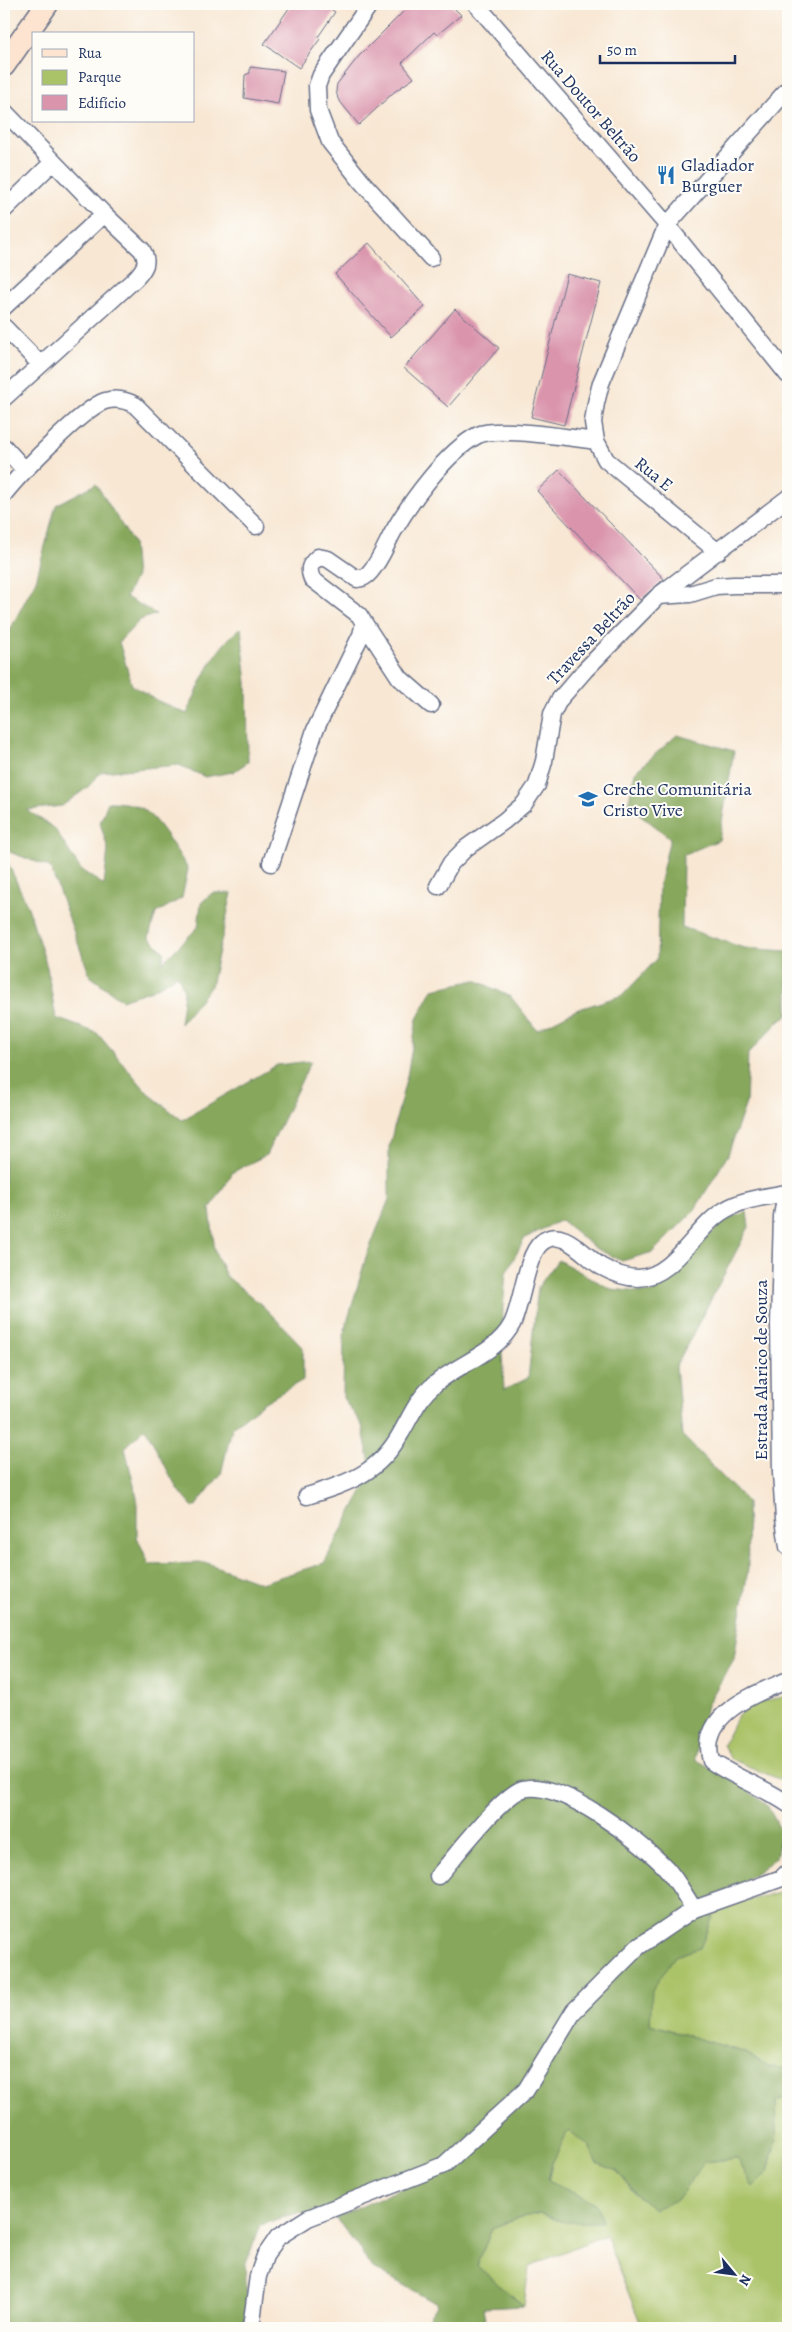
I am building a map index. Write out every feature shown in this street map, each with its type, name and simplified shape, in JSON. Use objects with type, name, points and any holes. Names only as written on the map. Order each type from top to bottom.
[{"type":"main road","points":[[4,65],[47,4]]},
{"type":"street","points":[[370,4],[321,75],[317,86],[318,110],[323,128],[337,151],[431,258]]},
{"type":"street","name":"Rua Doutor Beltrão","points":[[476,4],[667,226],[788,375]]},
{"type":"street","name":"Rua E","points":[[718,552],[614,467],[600,452],[596,441],[594,412],[601,383],[667,226],[788,89]]},
{"type":"street","points":[[4,111],[104,214],[128,236],[146,257],[146,264],[142,271],[4,398]]},
{"type":"street","points":[[4,210],[53,162]]},
{"type":"street","points":[[4,308],[104,214]]},
{"type":"street","points":[[4,327],[40,364]]},
{"type":"street","points":[[4,494],[24,469],[81,418],[104,401],[127,401],[135,405],[256,526]]},
{"type":"street","points":[[431,705],[400,678],[358,615],[312,579],[308,571],[310,564],[318,557],[328,559],[357,579],[364,578],[373,568],[394,530],[423,487],[454,453],[479,435],[504,431],[596,441]]},
{"type":"street","points":[[4,447],[24,469]]},
{"type":"street","name":"Travessa Beltrão","points":[[438,886],[451,863],[466,848],[485,836],[524,804],[537,785],[544,761],[552,714],[560,700],[585,670],[658,596],[788,498]]},
{"type":"street","points":[[658,596],[690,594],[716,586],[788,585]]},
{"type":"street","points":[[271,863],[316,730],[361,635],[364,624]]},
{"type":"street","name":"Estrada Alarico de Souza","points":[[307,1496],[352,1482],[374,1467],[389,1453],[420,1400],[434,1384],[494,1346],[512,1324],[524,1291],[528,1268],[534,1252],[541,1242],[555,1238],[565,1240],[580,1248],[600,1266],[620,1276],[638,1278],[653,1275],[668,1266],[723,1210],[743,1201],[787,1193],[782,1216],[779,1334],[781,1473],[788,1547]]},
{"type":"street","points":[[788,1680],[730,1708],[715,1723],[708,1740],[711,1761],[724,1770],[771,1792],[788,1804]]},
{"type":"street","points":[[438,1876],[506,1800],[523,1789],[541,1789],[559,1792],[577,1801],[640,1845],[667,1869],[694,1909]]},
{"type":"street","points":[[251,2328],[258,2276],[264,2256],[278,2237],[308,2218],[444,2165],[526,2090],[568,2020],[587,1998],[638,1947],[694,1909],[782,1878],[788,1872]]},
{"type":"green space","points":[[96,484],[133,543],[136,576],[126,597],[156,614],[140,620],[119,642],[132,685],[156,700],[187,714],[215,656],[231,636],[241,628],[247,683],[248,762],[233,772],[205,777],[179,765],[101,772],[88,787],[62,806],[27,810],[54,828],[81,870],[104,885],[108,849],[100,823],[108,802],[126,803],[139,807],[155,820],[188,869],[182,898],[156,913],[149,937],[165,953],[162,963],[198,927],[201,903],[212,893],[232,893],[211,986],[180,1024],[184,991],[178,975],[152,990],[122,1000],[90,976],[50,867],[4,850],[4,641],[36,580],[56,505]]},
{"type":"green space","points":[[677,735],[734,751],[719,840],[683,855],[682,927],[744,948],[787,951],[788,948],[788,1015],[780,1020],[748,1054],[746,1103],[728,1155],[694,1211],[653,1252],[622,1261],[595,1248],[561,1220],[525,1238],[506,1273],[501,1335],[504,1390],[528,1378],[538,1287],[558,1260],[611,1289],[652,1293],[726,1219],[747,1212],[749,1227],[676,1366],[682,1435],[747,1502],[748,1569],[734,1659],[707,1705],[695,1759],[739,1784],[767,1805],[781,1831],[776,1858],[746,1880],[692,1907],[572,2007],[524,2088],[442,2163],[311,2213],[294,2214],[261,2225],[245,2265],[247,2304],[244,2328],[4,2328],[4,854],[28,907],[47,967],[56,1018],[97,1033],[148,1093],[182,1120],[277,1065],[311,1061],[266,1155],[233,1172],[210,1209],[215,1252],[226,1276],[263,1306],[303,1347],[303,1380],[263,1403],[232,1428],[221,1474],[194,1508],[178,1490],[145,1428],[125,1448],[137,1498],[137,1537],[149,1564],[207,1563],[261,1583],[324,1563],[372,1473],[362,1425],[343,1398],[344,1333],[366,1257],[389,1199],[389,1147],[407,1076],[417,1019],[433,989],[476,980],[511,997],[537,1030],[576,1010],[623,995],[657,959],[659,885],[670,838],[628,805],[635,772]]},
{"type":"green space","points":[[788,1696],[788,1783],[731,1759],[723,1745],[738,1715],[758,1702]]},
{"type":"green space","points":[[788,1888],[788,2069],[768,2066],[746,2053],[650,2024],[651,1990],[675,1956],[700,1948],[713,1916],[694,1912],[784,1892]]},
{"type":"green space","points":[[694,1912],[713,1916],[700,1948],[675,1956],[652,1990],[650,2024],[746,2053],[768,2066],[788,2069],[788,2097],[776,2101],[777,2134],[768,2172],[753,2187],[737,2158],[705,2162],[677,2200],[654,2209],[637,2195],[617,2171],[596,2163],[589,2145],[568,2131],[552,2163],[548,2181],[597,2204],[602,2222],[566,2222],[541,2213],[517,2218],[492,2228],[477,2266],[524,2306],[483,2308],[487,2328],[422,2328],[437,2304],[373,2268],[336,2218],[446,2168],[529,2094],[577,2012],[640,1949]]},
{"type":"green space","points":[[788,2097],[788,2328],[626,2328],[640,2322],[605,2235],[529,2266],[524,2306],[477,2266],[492,2228],[517,2218],[541,2213],[566,2222],[597,2204],[548,2181],[552,2163],[568,2130],[589,2145],[596,2163],[617,2171],[636,2195],[677,2200],[704,2162],[737,2158],[753,2187],[768,2172],[777,2134],[776,2100]]},
{"type":"building","points":[[292,4],[336,4],[332,10],[335,12],[318,37],[320,39],[299,68],[264,44]]},
{"type":"building","points":[[411,4],[450,4],[461,15],[437,35],[434,32],[402,63],[414,78],[394,92],[359,125],[338,99],[337,84],[359,56]]},
{"type":"building","points":[[250,67],[284,71],[278,104],[244,98],[245,75],[250,73]]},
{"type":"building","points":[[369,243],[425,307],[391,337],[335,274]]},
{"type":"building","points":[[567,274],[601,283],[564,425],[531,417]]},
{"type":"building","points":[[455,309],[499,348],[448,407],[404,368]]},
{"type":"building","points":[[559,470],[664,579],[640,600],[537,491]]},
{"type":"place","name":"Gladiador Burguer","points":[[666,175]]},
{"type":"place","name":"Creche Comunitária Cristo Vive","points":[[588,799]]}]
